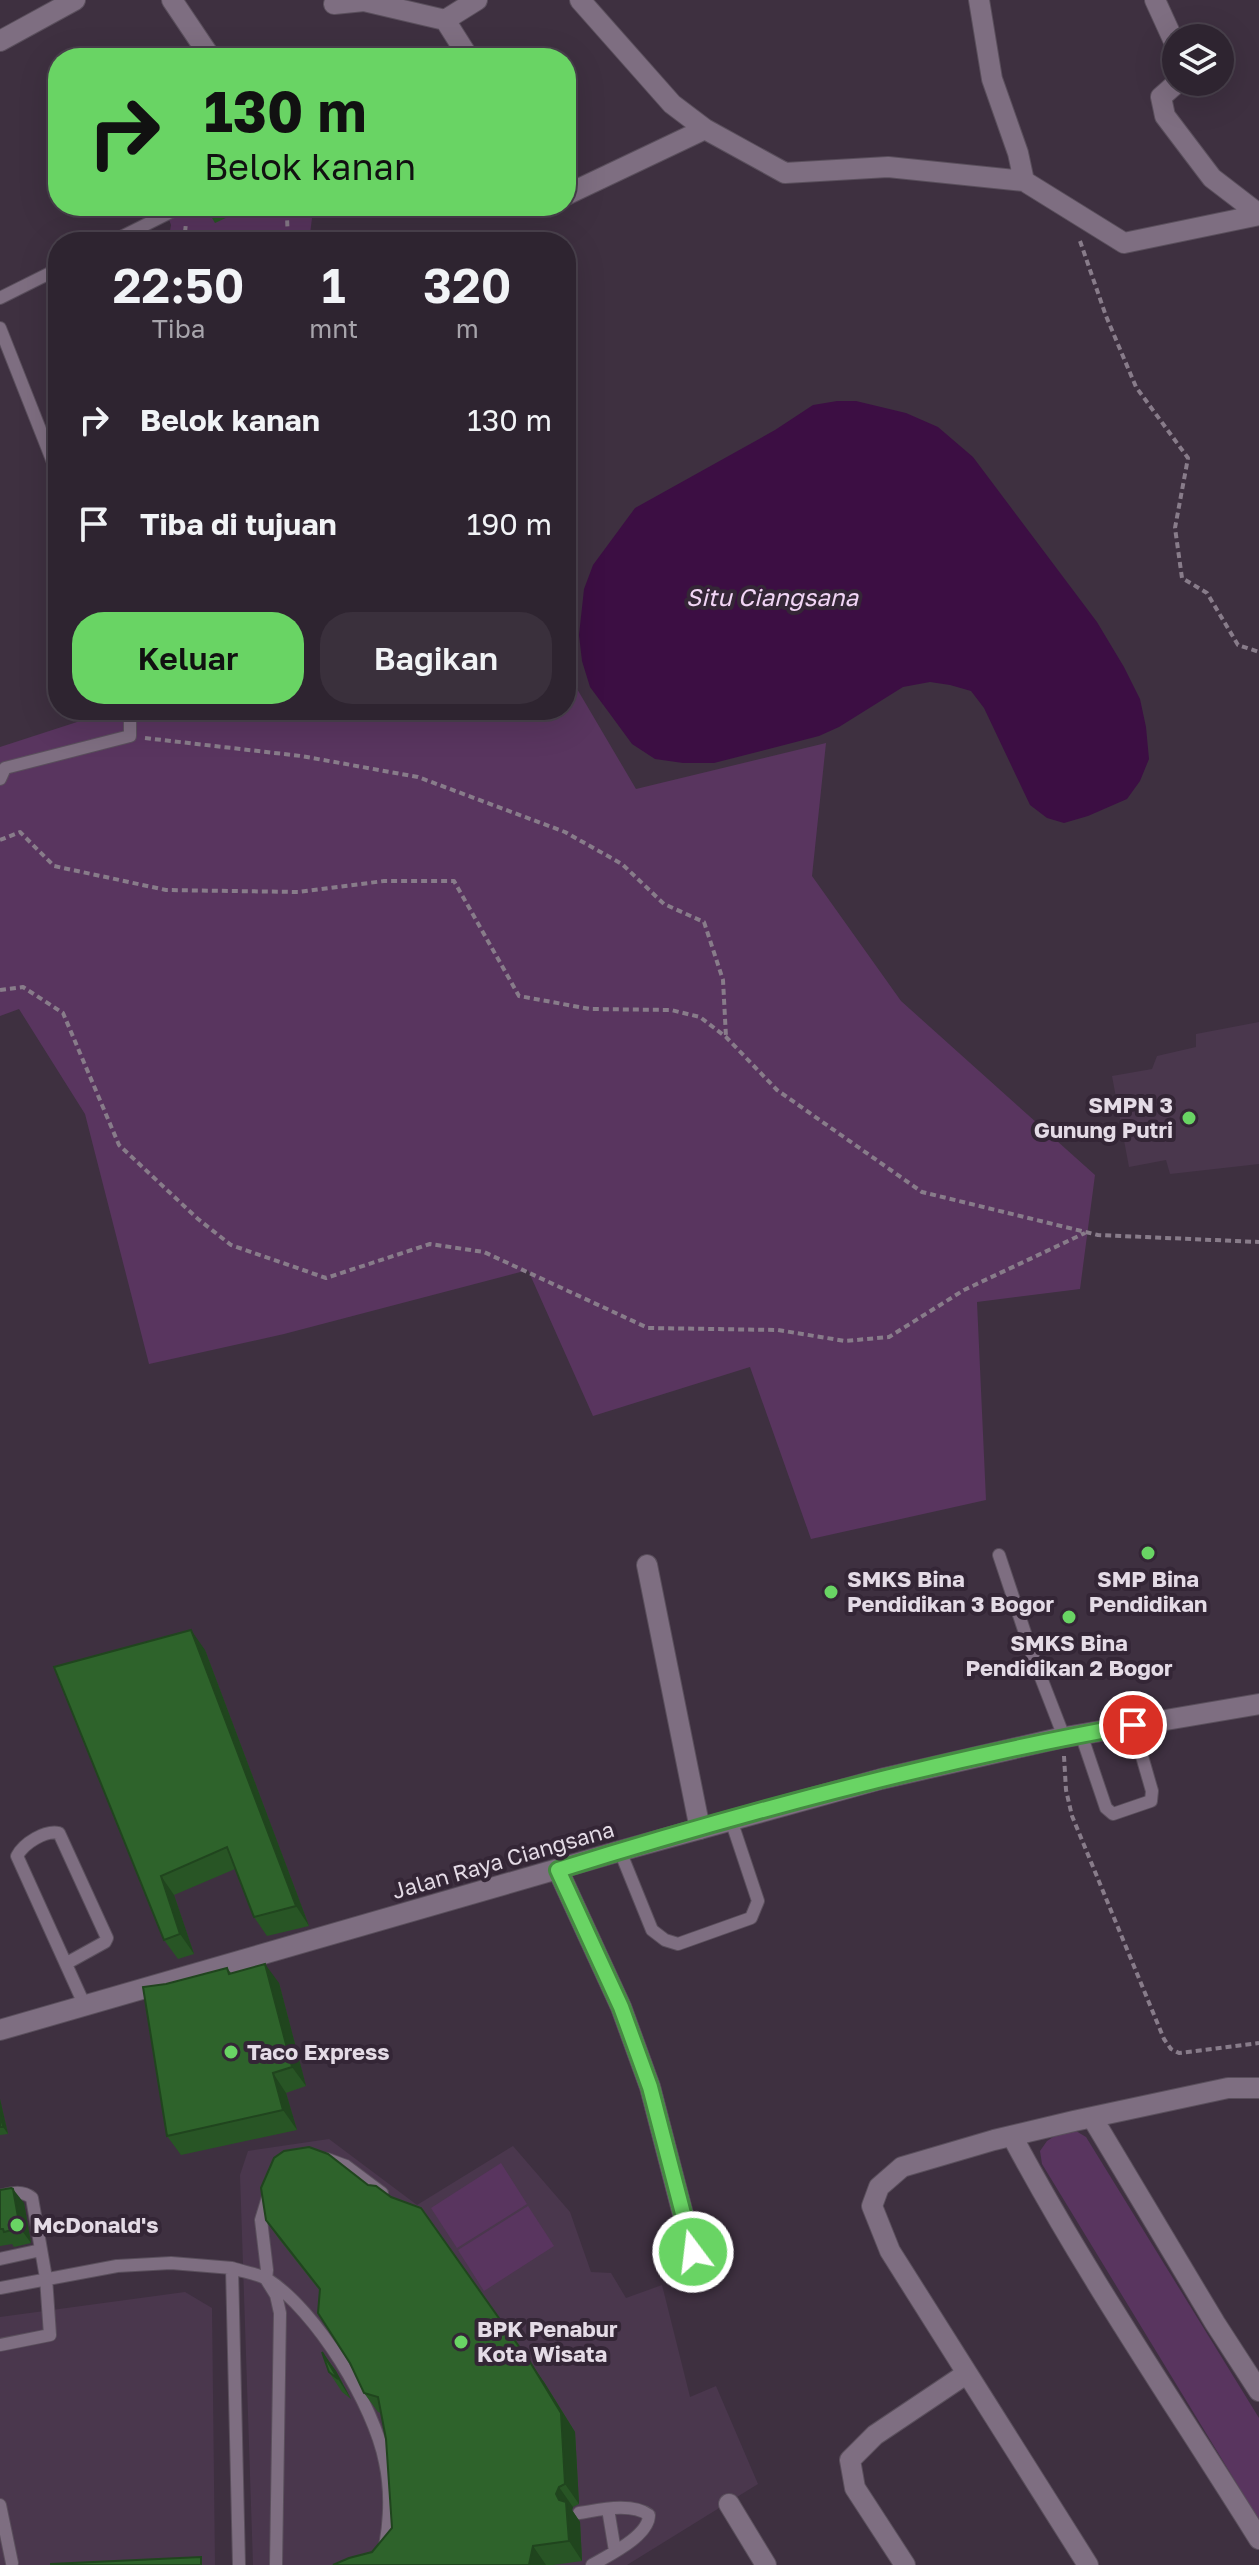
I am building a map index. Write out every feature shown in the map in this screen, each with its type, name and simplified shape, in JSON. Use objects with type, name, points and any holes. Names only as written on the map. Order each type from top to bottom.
[{"type":"street","points":[[0,41],[75,0]]},
{"type":"street","points":[[172,0],[204,48]]},
{"type":"street","points":[[445,20],[477,0]]},
{"type":"street","points":[[580,0],[672,104],[705,129],[785,173],[888,167],[1024,181],[1124,243],[1259,214]]},
{"type":"street","points":[[979,0],[992,79],[1018,153],[1024,181]]},
{"type":"street","points":[[1155,0],[1166,24]]},
{"type":"street","points":[[334,4],[364,1],[445,20],[463,48]]},
{"type":"street","points":[[1162,96],[1165,116],[1212,178],[1259,214]]},
{"type":"street","points":[[576,190],[705,129]]},
{"type":"street","points":[[647,1565],[700,1829]]},
{"type":"street","name":"Jalan Raya Ciangsana","points":[[0,2030],[881,1779],[1068,1737],[1259,1704]]},
{"type":"street","points":[[558,1870],[621,2007],[650,2087],[700,2280]]},
{"type":"street","points":[[1088,2565],[890,2251],[872,2206],[879,2187],[902,2167],[1012,2136],[1228,2088],[1259,2088]]},
{"type":"street","points":[[1093,2119],[1259,2391]]},
{"type":"street","points":[[1012,2136],[1108,2299],[1259,2539]]},
{"type":"street","points":[[905,2565],[855,2488],[850,2460],[875,2435],[966,2374]]},
{"type":"street","points":[[729,2504],[766,2565]]},
{"type":"lane","points":[[131,232],[163,216]]},
{"type":"lane","points":[[0,298],[48,274]]},
{"type":"lane","points":[[0,328],[48,450]]},
{"type":"lane","points":[[0,779],[5,768],[130,736],[130,720]]},
{"type":"lane","points":[[999,1555],[1033,1657],[1068,1737],[1106,1808],[1113,1814],[1151,1801],[1152,1791],[1133,1725]]},
{"type":"lane","points":[[620,1851],[652,1930],[665,1940],[678,1944],[751,1918],[758,1901],[731,1820]]},
{"type":"lane","points":[[67,1963],[107,1938],[59,1833],[54,1831],[19,1850],[17,1856],[84,2004]]},
{"type":"lane","points":[[309,2159],[324,2157],[346,2166],[387,2197]]},
{"type":"lane","points":[[275,2183],[261,2220],[266,2279],[276,2295],[280,2313],[276,2565]]},
{"type":"lane","points":[[0,2196],[26,2193],[32,2198],[46,2278],[50,2335],[0,2345]]},
{"type":"lane","points":[[0,2259],[41,2250]]},
{"type":"lane","points":[[0,2288],[117,2266],[171,2263],[232,2268],[266,2279],[298,2304],[313,2323],[351,2378],[375,2427],[386,2462],[389,2513],[380,2565]]},
{"type":"lane","points":[[232,2268],[239,2565]]},
{"type":"lane","points":[[0,2505],[12,2563]]},
{"type":"lane","points":[[608,2509],[615,2551]]},
{"type":"lane","points":[[579,2513],[608,2509],[642,2510],[649,2515],[645,2528],[592,2565]]},
{"type":"path","points":[[1069,208],[1106,316],[1136,387],[1188,458],[1175,528],[1182,578],[1207,593],[1238,645],[1259,652]]},
{"type":"path","points":[[130,736],[301,756],[418,777],[565,832],[622,864],[664,904],[704,922],[723,980],[726,1037]]},
{"type":"path","points":[[0,840],[20,832],[54,866],[166,890],[298,892],[384,881],[454,881],[519,996],[590,1009],[671,1010],[700,1017],[726,1037],[777,1090],[922,1192],[1098,1235],[1259,1242]]},
{"type":"path","points":[[0,990],[23,987],[63,1013],[119,1145],[198,1219],[231,1245],[326,1278],[430,1244],[484,1252],[648,1328],[778,1330],[845,1341],[889,1337],[964,1290],[1086,1232]]},
{"type":"path","points":[[1068,1737],[1072,1816],[1164,2039],[1171,2049],[1179,2053],[1259,2043]]},
{"type":"shaded area","points":[[168,216],[312,218],[310,232],[170,232]]},
{"type":"shaded area","points":[[576,687],[636,789],[826,743],[812,876],[901,1001],[1095,1175],[1080,1289],[977,1302],[986,1500],[811,1539],[750,1367],[593,1416],[528,1270],[284,1334],[149,1364],[85,1114],[19,1009],[0,1016],[0,747],[83,720],[576,720]]},
{"type":"shaded area","name":"SMPN 3 Gunung Putri","points":[[1259,1022],[1259,1164],[1170,1174],[1166,1160],[1129,1167],[1112,1076],[1152,1069],[1157,1056],[1196,1047],[1196,1034]]},
{"type":"shaded area","points":[[1064,2130],[1076,2131],[1086,2137],[1259,2418],[1259,2520],[1042,2164],[1040,2151],[1047,2141]]},
{"type":"shaded area","name":"BPK Penabur Kota Wisata","points":[[329,2139],[417,2205],[513,2146],[570,2212],[591,2272],[611,2273],[626,2298],[662,2285],[690,2397],[716,2386],[758,2484],[627,2565],[253,2565],[240,2175],[248,2151]]},
{"type":"shaded area","points":[[501,2163],[527,2204],[457,2248],[431,2208]]},
{"type":"shaded area","points":[[528,2206],[554,2246],[484,2291],[458,2250]]},
{"type":"shaded area","points":[[185,2292],[212,2308],[215,2565],[0,2565],[0,2317]]},
{"type":"water","name":"Situ Ciangsana","points":[[856,401],[906,413],[938,427],[973,457],[1097,622],[1140,699],[1146,727],[1149,759],[1140,781],[1127,799],[1064,823],[1047,818],[1030,805],[984,708],[971,691],[950,685],[930,682],[903,687],[819,736],[714,763],[655,759],[632,744],[590,687],[582,661],[579,635],[584,589],[593,565],[635,508],[775,430],[813,405]]},
{"type":"building","points":[[191,1630],[296,1906],[254,1917],[227,1847],[161,1876],[180,1934],[164,1940],[54,1667]]},
{"type":"building","name":"Taco Express","points":[[265,1964],[292,2067],[273,2073],[283,2110],[167,2136],[143,1987],[227,1968],[229,1974]]},
{"type":"building","points":[[309,2147],[328,2154],[368,2185],[421,2208],[530,2362],[561,2413],[565,2484],[559,2487],[556,2494],[559,2500],[566,2502],[569,2541],[533,2546],[529,2565],[333,2565],[372,2552],[392,2528],[386,2439],[378,2397],[364,2393],[350,2363],[318,2313],[320,2289],[266,2220],[261,2188],[274,2158],[284,2151]]},
{"type":"building","points":[[11,2188],[20,2228],[4,2232],[0,2229],[0,2190]]},
{"type":"building","points":[[322,2352],[338,2379],[329,2372]]},
{"type":"building","points":[[201,2557],[201,2565],[51,2565],[51,2564]]},
{"type":"place","name":"SMPN 3 Gunung Putri","points":[[1189,1118]]},
{"type":"place","name":"SMP Bina Pendidikan","points":[[1148,1553]]},
{"type":"place","name":"SMKS Bina Pendidikan 3 Bogor","points":[[831,1592]]},
{"type":"place","name":"SMKS Bina Pendidikan 2 Bogor","points":[[1069,1617]]},
{"type":"place","name":"Taco Express","points":[[231,2052]]},
{"type":"place","name":"McDonald's","points":[[17,2225]]},
{"type":"place","name":"BPK Penabur Kota Wisata","points":[[461,2342]]},
{"type":"route","points":[[693,2252],[650,2087],[621,2007],[558,1870],[881,1779],[1060,1738],[1133,1725]]}]
